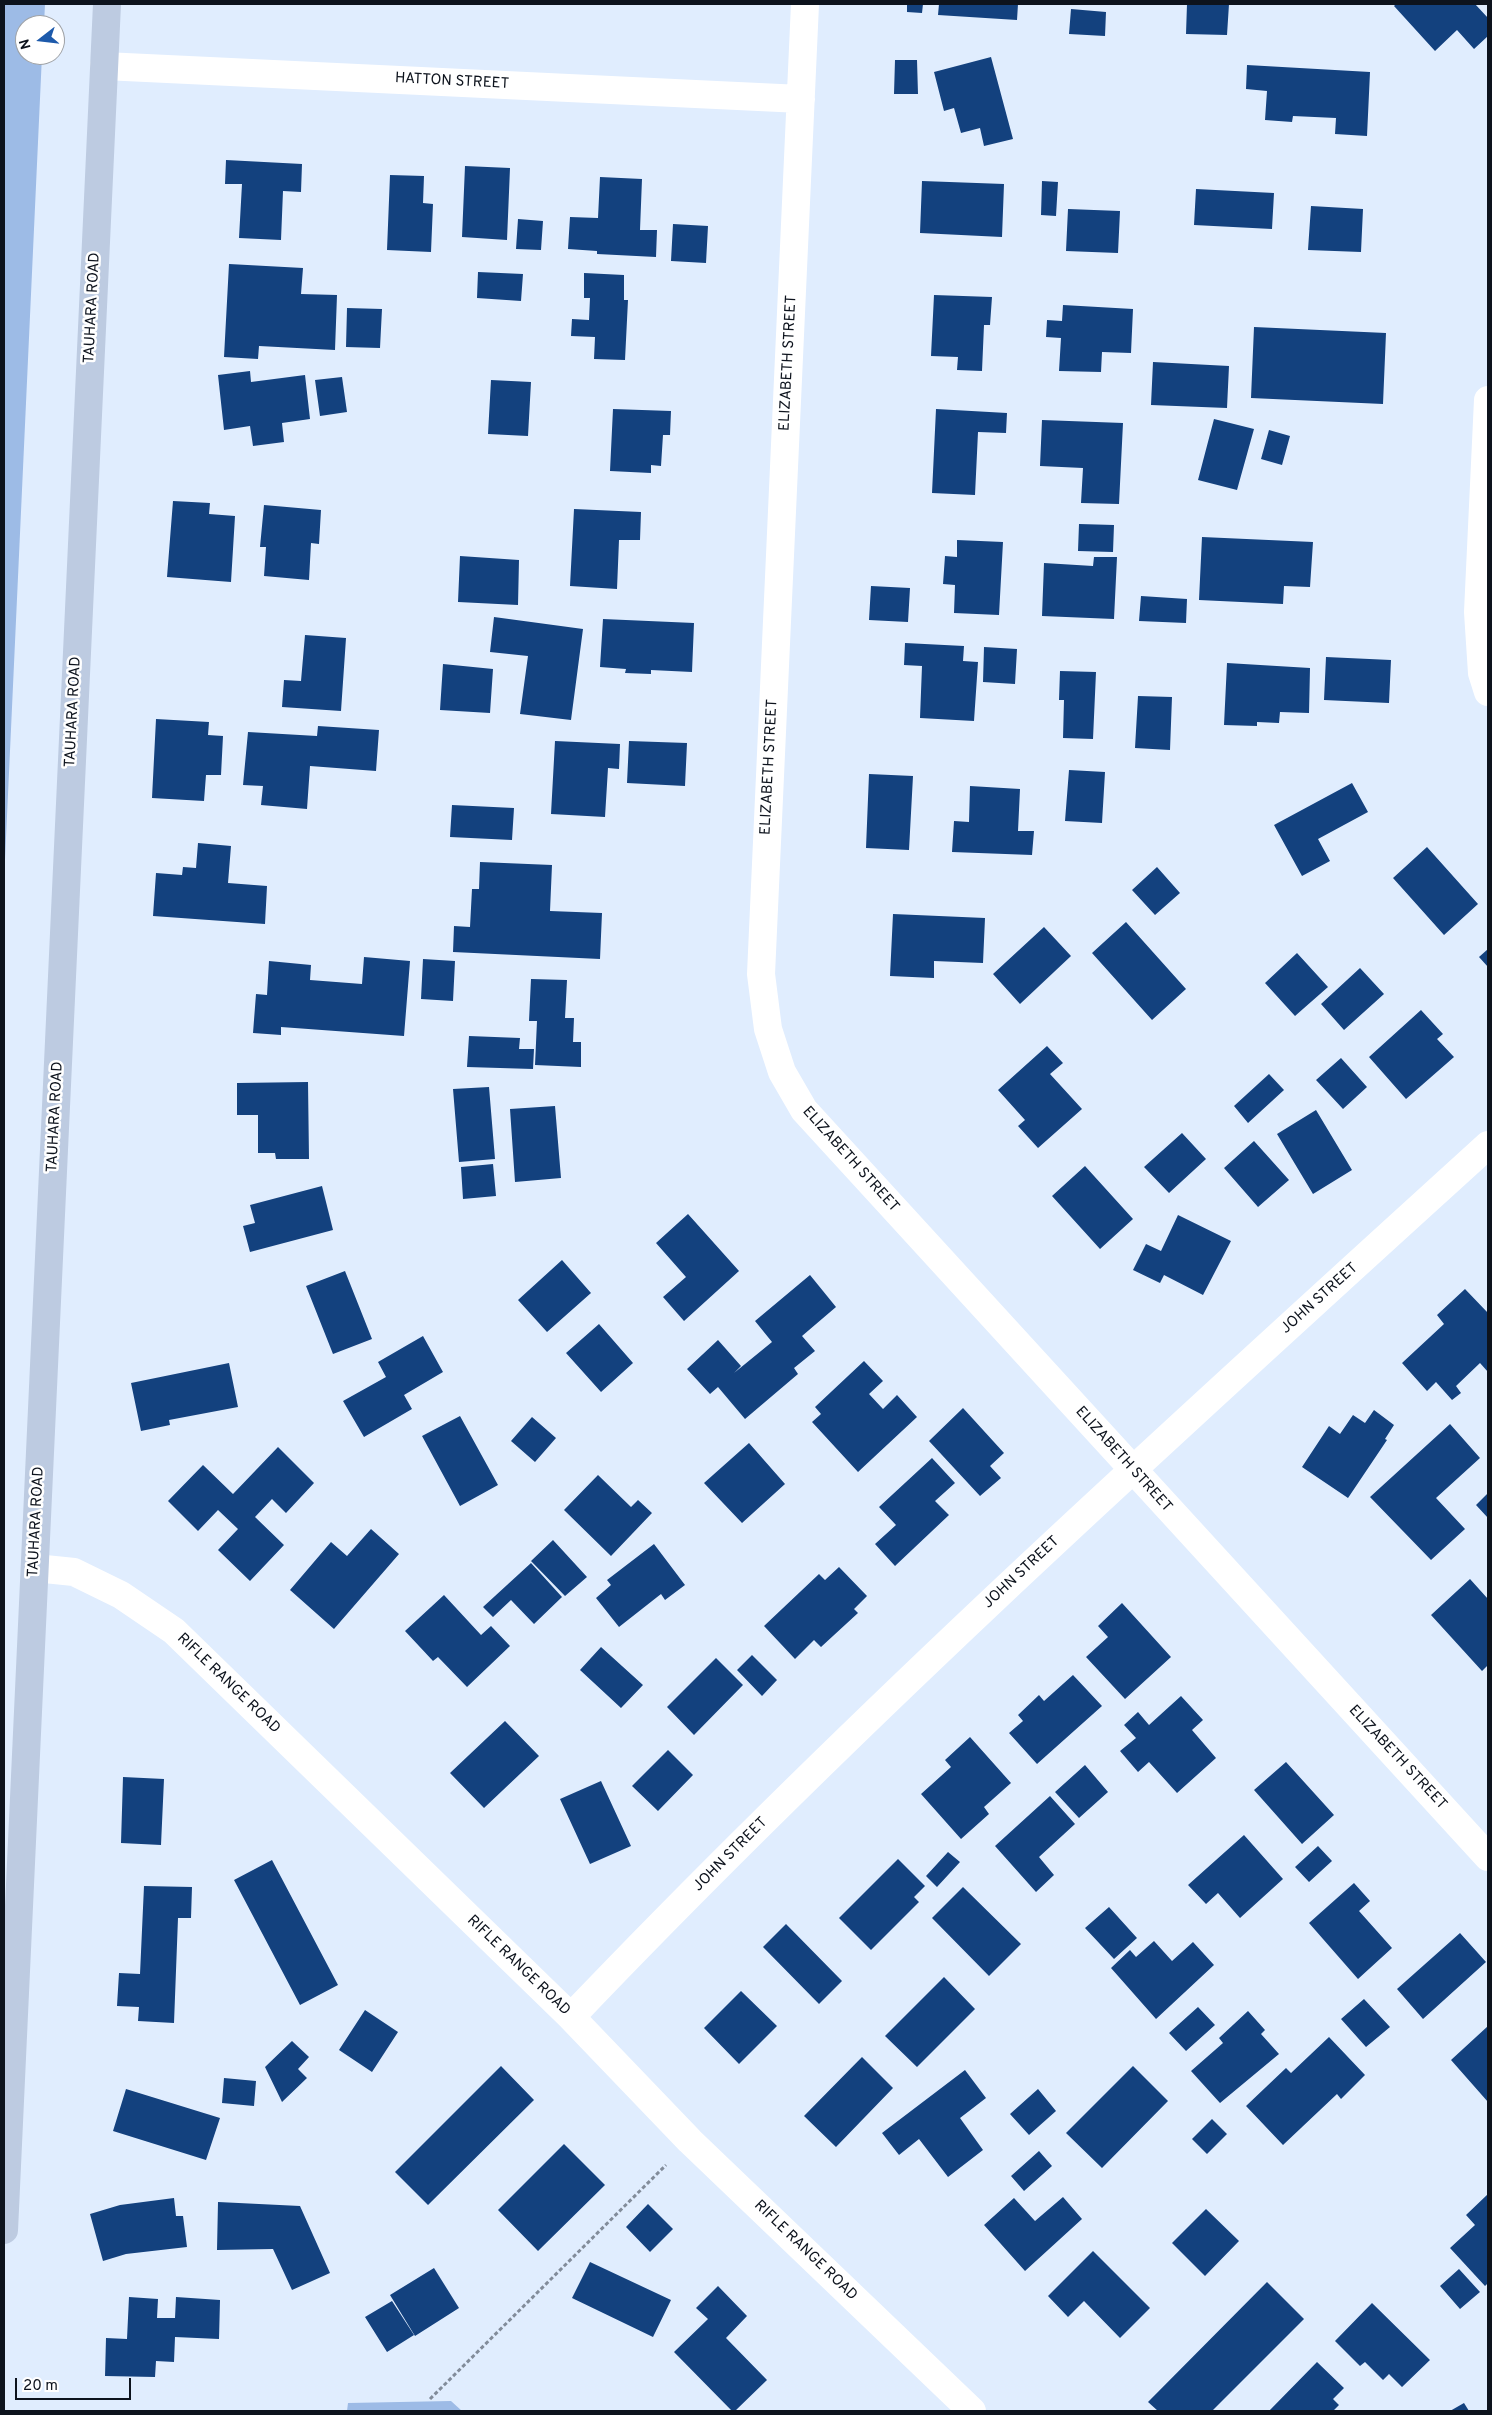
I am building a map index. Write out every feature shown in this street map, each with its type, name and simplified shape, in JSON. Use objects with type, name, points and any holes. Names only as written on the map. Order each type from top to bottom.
[{"type":"main road","name":"TAUHARA ROAD","points":[[4,2230],[106,4]]},
{"type":"street","name":"ELIZABETH STREET","points":[[806,4],[761,974],[768,1029],[782,1072],[804,1110],[1488,1857]]},
{"type":"street","name":"HATTON STREET","points":[[104,66],[801,99]]},
{"type":"street","points":[[1488,400],[1478,612],[1482,673],[1488,692]]},
{"type":"street","name":"JOHN STREET","points":[[571,2016],[725,1860],[990,1602],[1488,1146]]},
{"type":"street","name":"RIFLE RANGE ROAD","points":[[35,1568],[74,1572],[121,1595],[174,1631],[571,2016],[690,2140],[972,2411]]},
{"type":"path","points":[[430,2399],[690,2140]]},
{"type":"shaded area","points":[[4,4],[45,4],[44,15],[15,15],[15,65],[42,65],[4,881]]},
{"type":"shaded area","points":[[451,2401],[462,2411],[347,2411],[348,2403]]},
{"type":"building","points":[[907,4],[923,4],[922,13],[907,12]]},
{"type":"building","points":[[939,4],[1018,4],[1017,20],[938,15]]},
{"type":"building","points":[[1187,4],[1229,4],[1227,35],[1186,34]]},
{"type":"building","points":[[1396,4],[1475,4],[1488,18],[1488,36],[1474,49],[1457,30],[1435,51],[1394,6]]},
{"type":"building","points":[[1071,9],[1106,12],[1105,36],[1069,34]]},
{"type":"building","points":[[991,57],[1013,139],[984,146],[980,128],[961,133],[954,108],[944,111],[934,72]]},
{"type":"building","points":[[895,60],[917,60],[918,94],[894,94]]},
{"type":"building","points":[[1247,65],[1370,72],[1367,136],[1335,134],[1336,118],[1293,116],[1292,122],[1265,120],[1267,91],[1246,89]]},
{"type":"building","points":[[226,160],[302,164],[301,192],[283,191],[281,240],[239,238],[242,184],[225,184]]},
{"type":"building","points":[[465,166],[510,168],[507,240],[462,237]]},
{"type":"building","points":[[390,175],[424,176],[423,203],[433,204],[431,252],[387,250]]},
{"type":"building","points":[[600,177],[642,179],[640,230],[657,230],[656,257],[597,254],[597,251],[568,249],[570,217],[598,218]]},
{"type":"building","points":[[922,181],[1004,184],[1002,237],[920,233]]},
{"type":"building","points":[[1042,181],[1058,182],[1056,216],[1041,215]]},
{"type":"building","points":[[1196,189],[1274,193],[1272,229],[1194,225]]},
{"type":"building","points":[[1311,206],[1363,209],[1361,252],[1308,250]]},
{"type":"building","points":[[1068,209],[1120,211],[1118,253],[1066,251]]},
{"type":"building","points":[[518,219],[543,221],[541,250],[516,249]]},
{"type":"building","points":[[673,224],[708,226],[706,263],[671,261]]},
{"type":"building","points":[[229,264],[303,268],[301,294],[337,295],[335,350],[259,346],[258,359],[224,357]]},
{"type":"building","points":[[478,272],[523,274],[521,301],[477,298]]},
{"type":"building","points":[[584,273],[624,275],[624,300],[628,300],[625,360],[594,359],[595,337],[571,336],[572,319],[589,320],[590,298],[584,298]]},
{"type":"building","points":[[934,295],[992,297],[990,325],[984,325],[982,371],[957,370],[958,357],[931,356]]},
{"type":"building","points":[[1063,305],[1133,309],[1131,353],[1102,352],[1101,372],[1059,371],[1061,338],[1046,337],[1047,320],[1062,321]]},
{"type":"building","points":[[347,308],[382,309],[380,348],[346,347]]},
{"type":"building","points":[[1254,327],[1386,333],[1383,404],[1251,398]]},
{"type":"building","points":[[1153,362],[1229,366],[1227,408],[1151,405]]},
{"type":"building","points":[[250,371],[251,382],[305,375],[310,419],[282,423],[284,442],[253,446],[250,426],[224,430],[218,375]]},
{"type":"building","points":[[342,377],[347,412],[320,416],[315,380]]},
{"type":"building","points":[[491,380],[531,382],[528,436],[488,434]]},
{"type":"building","points":[[613,409],[671,411],[670,435],[663,435],[661,466],[651,465],[651,473],[610,471]]},
{"type":"building","points":[[936,409],[1007,413],[1006,433],[978,432],[975,495],[932,493]]},
{"type":"building","points":[[1214,419],[1254,429],[1237,490],[1198,480]]},
{"type":"building","points":[[1042,420],[1123,423],[1119,504],[1081,503],[1083,468],[1040,466]]},
{"type":"building","points":[[1269,430],[1290,436],[1282,465],[1261,459]]},
{"type":"building","points":[[173,501],[210,503],[209,514],[235,516],[231,582],[167,577]]},
{"type":"building","points":[[264,505],[321,510],[319,544],[311,543],[309,580],[264,576],[266,547],[260,547]]},
{"type":"building","points":[[574,509],[641,512],[640,540],[619,540],[617,589],[570,586]]},
{"type":"building","points":[[1079,524],[1114,525],[1113,552],[1078,551]]},
{"type":"building","points":[[1202,537],[1313,542],[1310,587],[1284,586],[1283,604],[1199,600]]},
{"type":"building","points":[[957,540],[1003,542],[999,615],[954,613],[955,585],[943,584],[945,556],[957,557]]},
{"type":"building","points":[[460,556],[519,560],[518,605],[458,602]]},
{"type":"building","points":[[1094,557],[1117,557],[1114,619],[1042,616],[1044,563],[1093,566]]},
{"type":"building","points":[[871,586],[910,588],[908,622],[869,620]]},
{"type":"building","points":[[1141,596],[1187,599],[1186,623],[1139,621]]},
{"type":"building","points":[[494,617],[583,629],[571,720],[520,714],[528,656],[490,652]]},
{"type":"building","points":[[603,619],[694,623],[692,672],[651,670],[651,674],[625,673],[626,669],[600,667]]},
{"type":"building","points":[[305,635],[346,638],[341,711],[282,707],[284,680],[301,681]]},
{"type":"building","points":[[905,643],[964,646],[963,661],[978,662],[974,721],[920,718],[922,666],[904,665]]},
{"type":"building","points":[[984,647],[1017,649],[1015,684],[983,682]]},
{"type":"building","points":[[1326,657],[1391,660],[1389,703],[1324,700]]},
{"type":"building","points":[[1227,663],[1310,668],[1309,713],[1280,712],[1279,723],[1257,722],[1257,726],[1224,725]]},
{"type":"building","points":[[443,664],[493,669],[490,713],[440,710]]},
{"type":"building","points":[[1060,671],[1096,672],[1093,739],[1063,738],[1064,700],[1059,700]]},
{"type":"building","points":[[1138,696],[1172,697],[1170,750],[1135,748]]},
{"type":"building","points":[[156,719],[209,722],[208,735],[223,736],[221,775],[206,775],[204,801],[152,798]]},
{"type":"building","points":[[318,726],[379,730],[376,771],[310,766],[307,809],[261,805],[263,786],[243,785],[248,732],[317,736]]},
{"type":"building","points":[[555,741],[620,744],[619,769],[608,768],[605,817],[551,814]]},
{"type":"building","points":[[629,741],[687,743],[685,786],[627,783]]},
{"type":"building","points":[[1069,770],[1105,772],[1102,823],[1065,821]]},
{"type":"building","points":[[869,774],[913,776],[909,850],[866,848]]},
{"type":"building","points":[[1352,783],[1368,812],[1318,839],[1330,861],[1302,876],[1274,825]]},
{"type":"building","points":[[970,786],[1020,789],[1018,831],[1034,831],[1032,855],[952,852],[954,821],[969,822]]},
{"type":"building","points":[[452,805],[514,808],[512,840],[450,837]]},
{"type":"building","points":[[198,843],[231,846],[228,883],[267,886],[265,924],[153,916],[156,873],[182,875],[183,867],[196,868]]},
{"type":"building","points":[[1427,847],[1478,904],[1444,935],[1393,878]]},
{"type":"building","points":[[480,862],[552,865],[550,911],[602,913],[600,959],[453,952],[454,926],[470,927],[472,889],[479,889]]},
{"type":"building","points":[[1157,867],[1180,893],[1155,915],[1132,890]]},
{"type":"building","points":[[893,914],[985,918],[983,963],[934,961],[934,978],[890,976]]},
{"type":"building","points":[[1126,922],[1186,989],[1152,1020],[1092,953]]},
{"type":"building","points":[[1044,927],[1071,956],[1020,1004],[993,974]]},
{"type":"building","points":[[1488,949],[1488,967],[1479,957]]},
{"type":"building","points":[[1297,953],[1328,987],[1295,1016],[1265,983]]},
{"type":"building","points":[[364,957],[410,961],[404,1036],[281,1027],[281,1035],[253,1033],[256,994],[267,995],[269,961],[311,965],[310,980],[362,984]]},
{"type":"building","points":[[423,959],[455,961],[453,1001],[421,999]]},
{"type":"building","points":[[1360,968],[1384,994],[1344,1030],[1321,1004]]},
{"type":"building","points":[[531,979],[567,980],[565,1018],[574,1018],[573,1042],[581,1042],[581,1067],[535,1065],[537,1021],[529,1021]]},
{"type":"building","points":[[1421,1010],[1443,1034],[1437,1039],[1454,1057],[1406,1099],[1369,1057]]},
{"type":"building","points":[[469,1036],[520,1038],[519,1049],[534,1049],[533,1069],[467,1067]]},
{"type":"building","points":[[1047,1046],[1063,1063],[1050,1074],[1082,1109],[1038,1148],[1018,1126],[1025,1120],[998,1090]]},
{"type":"building","points":[[1341,1058],[1367,1087],[1343,1109],[1316,1080]]},
{"type":"building","points":[[1269,1074],[1284,1090],[1248,1123],[1234,1106]]},
{"type":"building","points":[[308,1082],[309,1159],[276,1159],[275,1153],[258,1153],[258,1115],[237,1115],[237,1083]]},
{"type":"building","points":[[489,1087],[495,1159],[459,1162],[453,1089]]},
{"type":"building","points":[[555,1106],[561,1178],[515,1182],[510,1109]]},
{"type":"building","points":[[1316,1110],[1352,1170],[1313,1194],[1277,1134]]},
{"type":"building","points":[[1182,1133],[1206,1159],[1169,1193],[1144,1167]]},
{"type":"building","points":[[1254,1141],[1289,1180],[1258,1207],[1224,1168]]},
{"type":"building","points":[[493,1164],[496,1196],[463,1199],[461,1167]]},
{"type":"building","points":[[1085,1166],[1133,1219],[1100,1249],[1052,1196]]},
{"type":"building","points":[[322,1186],[333,1230],[250,1252],[243,1226],[255,1223],[250,1205]]},
{"type":"building","points":[[688,1214],[739,1271],[684,1321],[663,1297],[686,1277],[656,1243]]},
{"type":"building","points":[[1178,1215],[1231,1241],[1203,1295],[1164,1275],[1160,1283],[1133,1270],[1146,1244],[1161,1251]]},
{"type":"building","points":[[562,1260],[591,1293],[547,1332],[518,1300]]},
{"type":"building","points":[[345,1271],[372,1339],[333,1354],[306,1286]]},
{"type":"building","points":[[810,1275],[836,1307],[802,1336],[815,1351],[794,1368],[798,1374],[745,1419],[718,1387],[710,1394],[687,1369],[718,1340],[741,1366],[734,1373],[772,1342],[755,1321]]},
{"type":"building","points":[[1465,1289],[1488,1313],[1488,1372],[1480,1363],[1456,1386],[1461,1393],[1452,1400],[1436,1382],[1427,1391],[1402,1363],[1444,1324],[1437,1315]]},
{"type":"building","points":[[599,1324],[633,1363],[601,1392],[566,1353]]},
{"type":"building","points":[[423,1336],[443,1372],[404,1395],[412,1409],[364,1437],[343,1401],[386,1377],[378,1362]]},
{"type":"building","points":[[864,1361],[883,1381],[869,1394],[883,1409],[897,1395],[917,1417],[858,1472],[812,1422],[821,1414],[815,1407]]},
{"type":"building","points":[[229,1363],[238,1407],[169,1420],[170,1425],[141,1431],[131,1383]]},
{"type":"building","points":[[963,1408],[1004,1453],[990,1466],[1001,1478],[980,1496],[929,1441]]},
{"type":"building","points":[[1374,1410],[1394,1425],[1385,1439],[1387,1440],[1348,1498],[1302,1467],[1329,1426],[1340,1434],[1353,1415],[1365,1423]]},
{"type":"building","points":[[460,1416],[498,1485],[460,1506],[422,1436]]},
{"type":"building","points":[[532,1417],[556,1438],[535,1462],[511,1441]]},
{"type":"building","points":[[1450,1424],[1480,1458],[1436,1498],[1465,1529],[1431,1560],[1370,1497]]},
{"type":"building","points":[[749,1443],[785,1484],[742,1523],[704,1483]]},
{"type":"building","points":[[278,1447],[314,1483],[286,1513],[272,1499],[255,1517],[284,1545],[250,1581],[218,1550],[238,1529],[218,1510],[198,1531],[168,1501],[203,1465],[233,1494]]},
{"type":"building","points":[[932,1458],[955,1483],[935,1501],[949,1515],[895,1566],[875,1544],[896,1525],[879,1507]]},
{"type":"building","points":[[598,1475],[631,1507],[638,1500],[652,1513],[611,1556],[564,1510]]},
{"type":"building","points":[[1488,1493],[1488,1518],[1476,1505]]},
{"type":"building","points":[[371,1529],[399,1554],[334,1629],[290,1590],[331,1542],[347,1556]]},
{"type":"building","points":[[553,1540],[587,1577],[565,1596],[531,1561]]},
{"type":"building","points":[[654,1544],[685,1585],[665,1600],[661,1594],[619,1627],[596,1598],[611,1585],[607,1580]]},
{"type":"building","points":[[531,1563],[562,1597],[534,1624],[511,1600],[493,1617],[483,1607]]},
{"type":"building","points":[[839,1567],[867,1596],[854,1609],[858,1613],[821,1647],[814,1640],[795,1659],[764,1626],[819,1574],[825,1580]]},
{"type":"building","points":[[1470,1579],[1488,1599],[1488,1665],[1482,1671],[1431,1615]]},
{"type":"building","points":[[444,1595],[481,1635],[491,1626],[510,1646],[467,1687],[438,1657],[433,1661],[405,1631]]},
{"type":"building","points":[[1122,1603],[1171,1657],[1125,1699],[1086,1657],[1108,1637],[1098,1626]]},
{"type":"building","points":[[601,1647],[643,1685],[621,1708],[580,1670]]},
{"type":"building","points":[[752,1655],[777,1680],[762,1696],[737,1670]]},
{"type":"building","points":[[716,1658],[743,1685],[694,1735],[667,1707]]},
{"type":"building","points":[[1073,1675],[1102,1706],[1037,1764],[1009,1733],[1023,1721],[1018,1715],[1039,1695],[1044,1701]]},
{"type":"building","points":[[1181,1696],[1203,1720],[1192,1730],[1216,1758],[1177,1793],[1149,1762],[1138,1772],[1120,1751],[1136,1738],[1124,1725],[1138,1712],[1149,1725]]},
{"type":"building","points":[[505,1721],[539,1756],[484,1808],[450,1773]]},
{"type":"building","points":[[970,1737],[1011,1783],[984,1807],[989,1814],[961,1839],[921,1794],[951,1767],[945,1760]]},
{"type":"building","points":[[668,1750],[693,1775],[658,1811],[632,1786]]},
{"type":"building","points":[[1286,1762],[1334,1815],[1302,1844],[1254,1790]]},
{"type":"building","points":[[1085,1765],[1108,1792],[1079,1818],[1055,1792]]},
{"type":"building","points":[[123,1777],[164,1779],[161,1845],[121,1843]]},
{"type":"building","points":[[601,1781],[631,1846],[590,1864],[560,1799]]},
{"type":"building","points":[[1050,1796],[1075,1824],[1039,1857],[1054,1875],[1036,1892],[995,1846]]},
{"type":"building","points":[[1244,1835],[1283,1879],[1240,1918],[1218,1893],[1206,1904],[1188,1885]]},
{"type":"building","points":[[1318,1846],[1332,1861],[1309,1882],[1295,1867]]},
{"type":"building","points":[[948,1852],[960,1862],[937,1887],[926,1876]]},
{"type":"building","points":[[898,1859],[925,1886],[914,1897],[919,1902],[871,1950],[839,1918]]},
{"type":"building","points":[[272,1860],[338,1985],[300,2005],[234,1880]]},
{"type":"building","points":[[1354,1883],[1370,1901],[1359,1911],[1392,1948],[1358,1979],[1309,1923]]},
{"type":"building","points":[[144,1886],[192,1887],[191,1918],[178,1918],[174,2023],[138,2021],[139,2007],[117,2006],[119,1973],[140,1974]]},
{"type":"building","points":[[963,1887],[1021,1944],[989,1976],[932,1918]]},
{"type":"building","points":[[1109,1907],[1137,1938],[1114,1959],[1085,1928]]},
{"type":"building","points":[[786,1924],[842,1981],[819,2004],[763,1947]]},
{"type":"building","points":[[1460,1933],[1486,1962],[1423,2019],[1397,1989]]},
{"type":"building","points":[[1154,1941],[1172,1961],[1193,1942],[1214,1965],[1156,2019],[1111,1968],[1130,1950],[1136,1957]]},
{"type":"building","points":[[944,1977],[975,2009],[917,2067],[885,2036]]},
{"type":"building","points":[[741,1991],[777,2026],[739,2064],[704,2028]]},
{"type":"building","points":[[1364,1999],[1390,2027],[1366,2047],[1341,2019]]},
{"type":"building","points":[[1198,2007],[1215,2025],[1186,2051],[1169,2033]]},
{"type":"building","points":[[365,2010],[398,2032],[372,2072],[339,2050]]},
{"type":"building","points":[[1248,2011],[1265,2030],[1261,2034],[1279,2054],[1220,2103],[1191,2071],[1223,2043],[1219,2038]]},
{"type":"building","points":[[1488,2026],[1488,2102],[1451,2060]]},
{"type":"building","points":[[1329,2037],[1365,2075],[1341,2099],[1337,2094],[1283,2145],[1246,2106],[1286,2068],[1291,2073]]},
{"type":"building","points":[[292,2041],[309,2057],[298,2069],[307,2078],[282,2102],[265,2067]]},
{"type":"building","points":[[862,2057],[893,2088],[836,2147],[804,2116]]},
{"type":"building","points":[[501,2066],[534,2100],[428,2205],[395,2172]]},
{"type":"building","points":[[1133,2066],[1168,2101],[1102,2168],[1066,2133]]},
{"type":"building","points":[[965,2070],[986,2098],[960,2118],[983,2150],[948,2177],[919,2139],[899,2155],[882,2133]]},
{"type":"building","points":[[224,2078],[256,2081],[254,2106],[222,2103]]},
{"type":"building","points":[[126,2089],[220,2118],[206,2160],[113,2131]]},
{"type":"building","points":[[1038,2089],[1056,2111],[1029,2135],[1010,2114]]},
{"type":"building","points":[[1212,2119],[1227,2134],[1207,2154],[1192,2139]]},
{"type":"building","points":[[564,2144],[605,2185],[538,2251],[498,2210]]},
{"type":"building","points":[[1039,2151],[1052,2166],[1024,2191],[1011,2176]]},
{"type":"building","points":[[1488,2194],[1488,2283],[1485,2286],[1450,2248],[1475,2225],[1466,2215]]},
{"type":"building","points":[[1063,2197],[1082,2219],[1025,2271],[984,2225],[1014,2198],[1035,2221]]},
{"type":"building","points":[[174,2198],[176,2216],[183,2216],[187,2247],[126,2254],[103,2261],[90,2214],[120,2205]]},
{"type":"building","points":[[218,2202],[300,2206],[330,2273],[292,2290],[273,2249],[217,2250]]},
{"type":"building","points":[[648,2204],[673,2229],[650,2252],[626,2227]]},
{"type":"building","points":[[1206,2209],[1239,2241],[1205,2276],[1172,2243]]},
{"type":"building","points":[[1093,2251],[1150,2308],[1120,2338],[1084,2301],[1068,2317],[1048,2296]]},
{"type":"building","points":[[590,2262],[671,2300],[653,2337],[572,2298]]},
{"type":"building","points":[[434,2268],[459,2308],[415,2336],[390,2295]]},
{"type":"building","points":[[1459,2269],[1480,2292],[1460,2309],[1440,2286]]},
{"type":"building","points":[[1267,2282],[1304,2319],[1212,2411],[1158,2411],[1148,2402]]},
{"type":"building","points":[[718,2286],[747,2316],[726,2338],[767,2380],[735,2411],[732,2411],[674,2352],[708,2319],[696,2308]]},
{"type":"building","points":[[129,2297],[158,2299],[157,2318],[175,2318],[176,2297],[220,2300],[219,2339],[175,2337],[174,2362],[156,2361],[155,2377],[105,2376],[106,2338],[127,2339]]},
{"type":"building","points":[[392,2301],[414,2335],[387,2352],[365,2317]]},
{"type":"building","points":[[1372,2303],[1430,2360],[1402,2387],[1389,2374],[1383,2380],[1365,2362],[1360,2366],[1335,2341]]},
{"type":"building","points":[[1317,2362],[1344,2388],[1333,2399],[1339,2405],[1333,2411],[1269,2411]]},
{"type":"building","points":[[1464,2403],[1469,2411],[1450,2411]]}]
